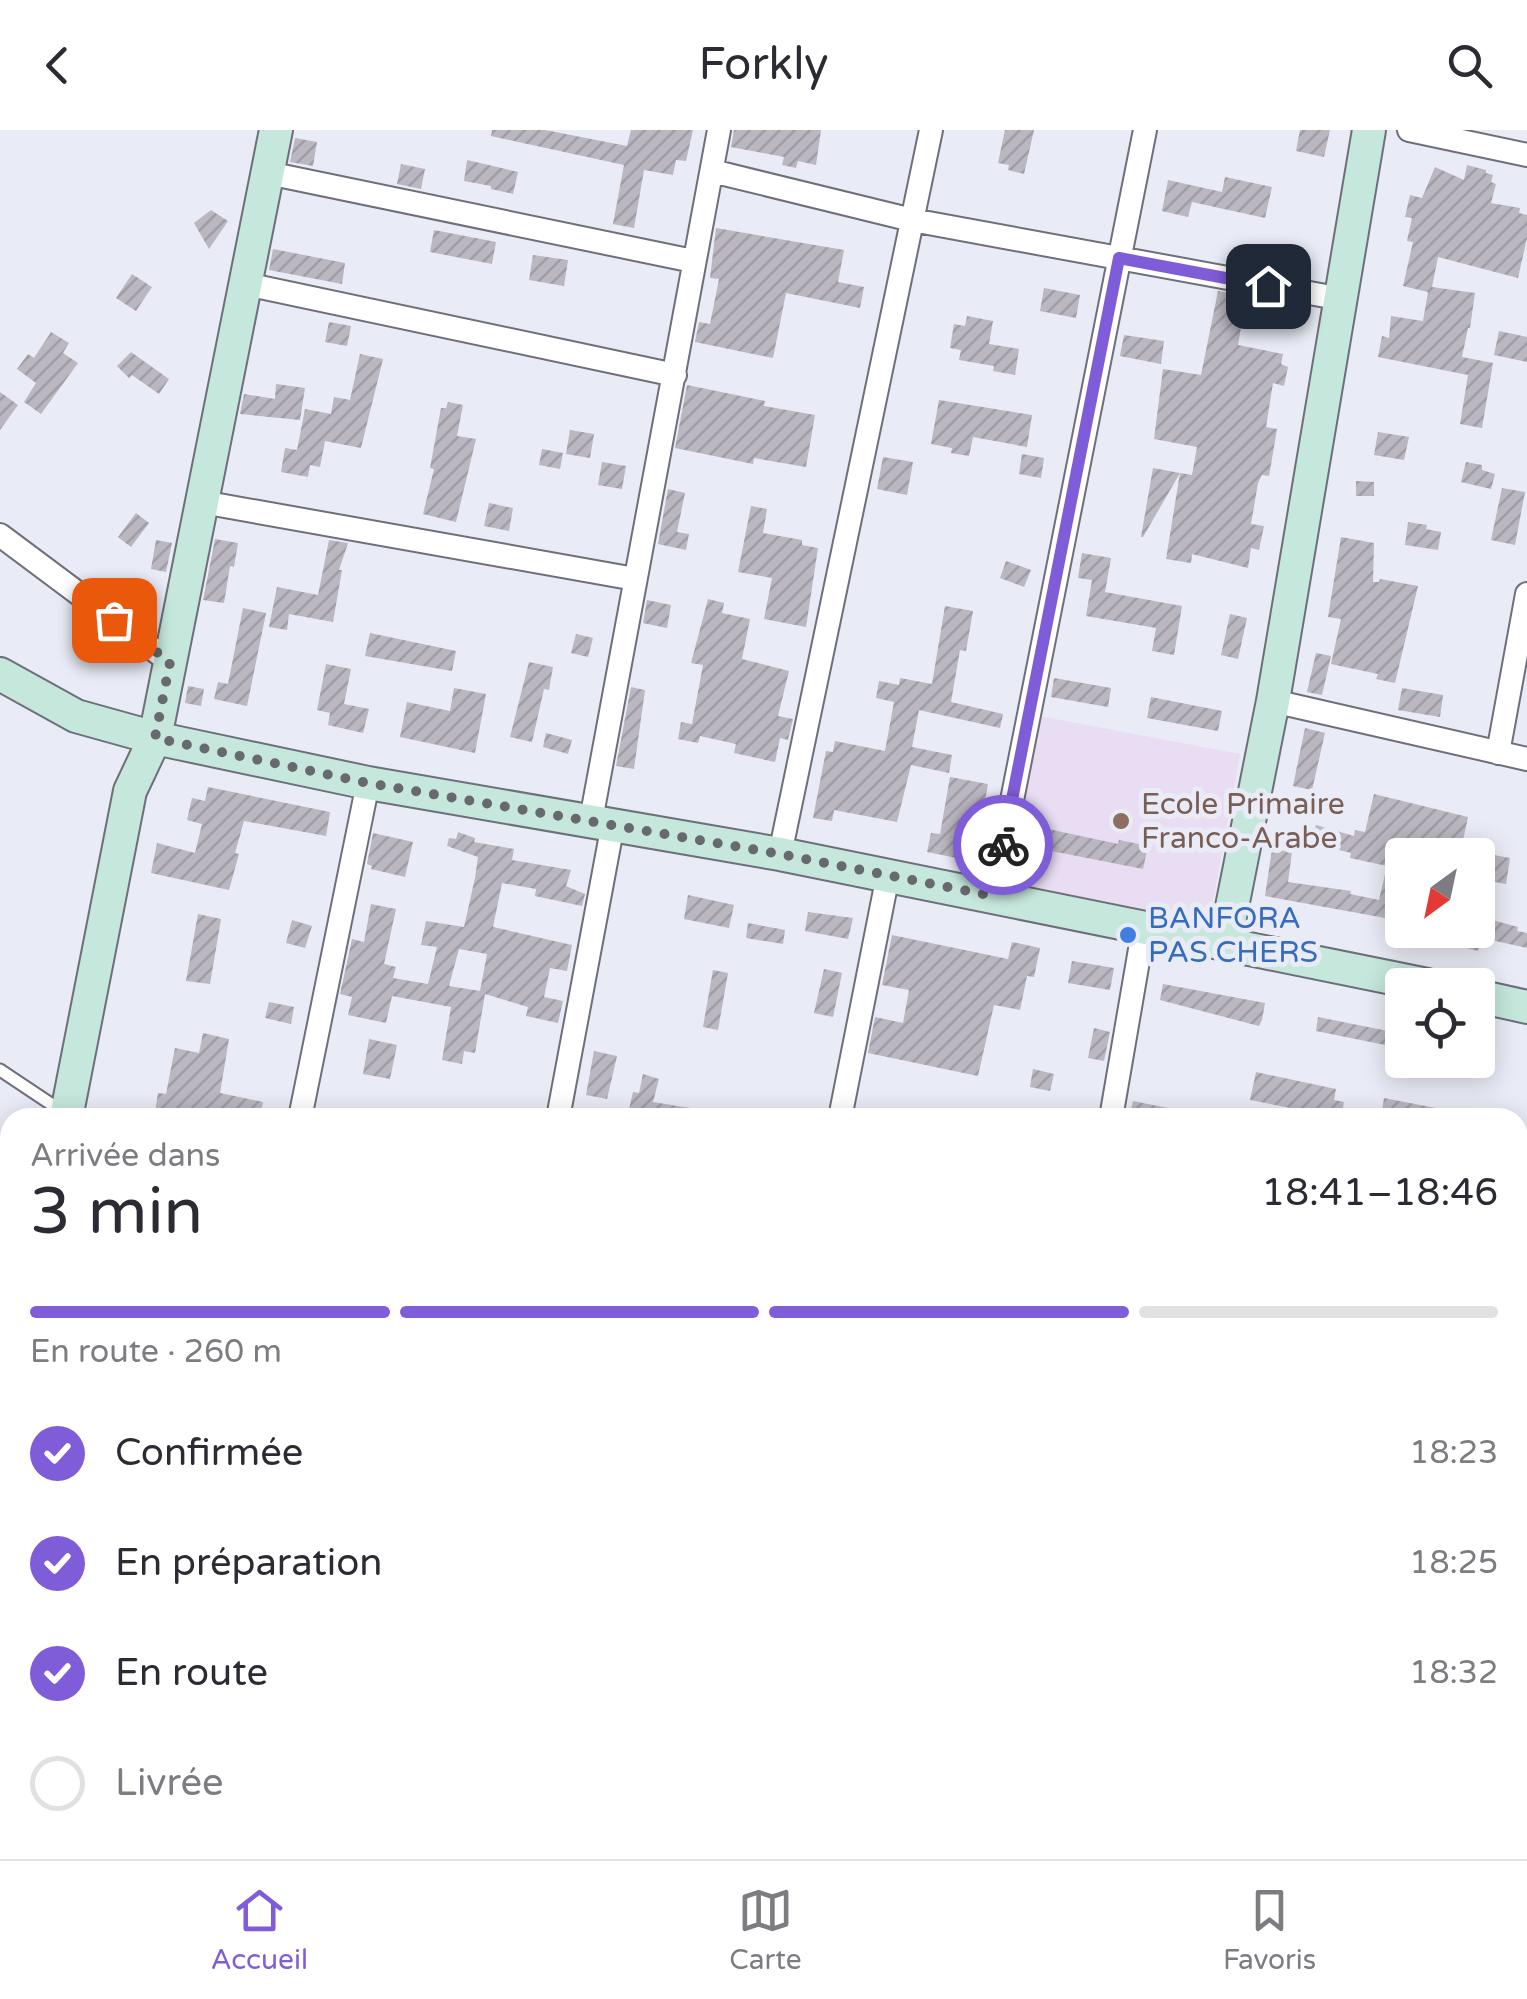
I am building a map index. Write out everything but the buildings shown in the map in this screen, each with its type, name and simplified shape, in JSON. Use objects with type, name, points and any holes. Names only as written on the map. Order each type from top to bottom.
[{"type":"main road","points":[[68,1108],[130,791],[155,738],[276,130]]},
{"type":"main road","points":[[1225,942],[1273,700],[1369,130]]},
{"type":"main road","points":[[0,674],[76,716],[155,738],[368,783],[780,854],[1385,976]]},
{"type":"main road","points":[[1495,999],[1527,1006]]},
{"type":"street","points":[[559,1108],[635,579],[719,130]]},
{"type":"street","points":[[780,854],[931,130]]},
{"type":"street","points":[[993,896],[1144,130]]},
{"type":"street","points":[[1409,130],[1527,155]]},
{"type":"street","points":[[712,170],[912,220],[1342,299]]},
{"type":"street","points":[[268,172],[694,260]]},
{"type":"street","points":[[246,284],[675,375]]},
{"type":"street","points":[[202,502],[635,579]]},
{"type":"street","points":[[0,535],[170,662]]},
{"type":"street","points":[[1498,753],[1527,594]]},
{"type":"street","points":[[1273,700],[1527,759]]},
{"type":"street","points":[[302,1108],[368,783]]},
{"type":"street","points":[[842,1108],[888,875]]},
{"type":"street","points":[[1113,1108],[1144,926]]},
{"type":"lane","points":[[0,1070],[55,1108]]},
{"type":"shaded area","name":"Ecole Primaire Franco-Arabe","points":[[1034,715],[1240,754],[1209,922],[1001,887]]},
{"type":"way so far","points":[[114,620],[170,662],[155,738],[368,783],[780,854],[993,896],[1003,845]]},
{"type":"place","name":"Ecole Primaire Franco-Arabe","points":[[1121,821]]},
{"type":"place","name":"BANFORA PAS CHERS","points":[[1128,935]]},
{"type":"route","points":[[1003,845],[1119,258],[1268,286]]}]
